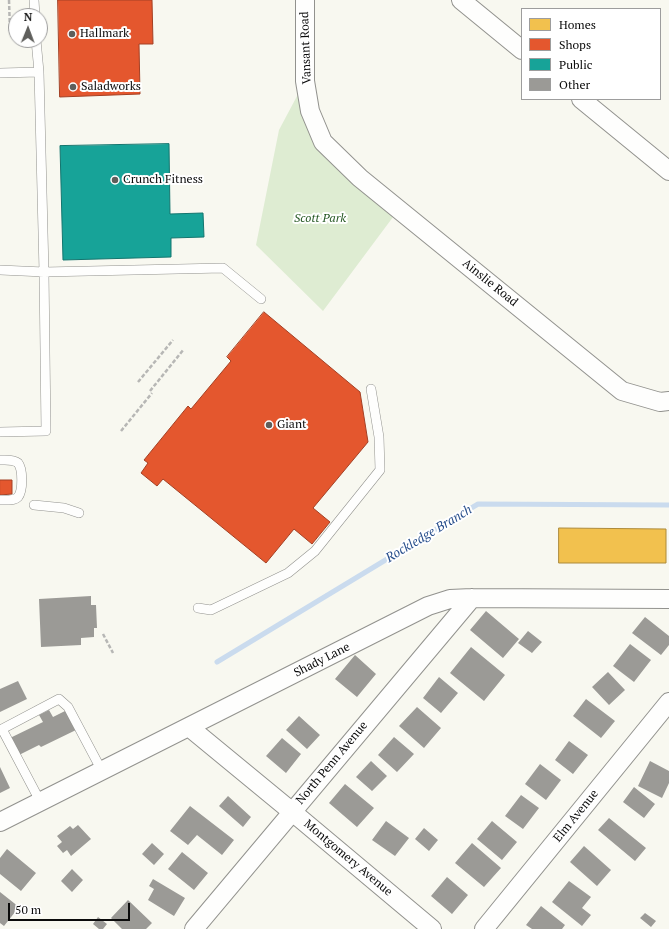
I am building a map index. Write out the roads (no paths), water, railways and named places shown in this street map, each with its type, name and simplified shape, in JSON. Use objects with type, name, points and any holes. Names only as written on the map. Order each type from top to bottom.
[{"type":"street","name":"Vansant Road","points":[[305,0],[305,81],[310,111],[322,142]]},
{"type":"street","points":[[461,0],[521,49]]},
{"type":"street","points":[[582,100],[669,171]]},
{"type":"street","name":"Ainslie Road","points":[[322,142],[360,178],[622,390],[660,402],[669,401]]},
{"type":"street","name":"Shady Lane","points":[[0,822],[41,803],[428,606],[450,599],[472,598],[669,599]]},
{"type":"street","name":"North Penn Avenue","points":[[194,929],[472,598]]},
{"type":"street","name":"Elm Avenue","points":[[484,929],[669,702]]},
{"type":"street","name":"Montgomery Avenue","points":[[189,727],[432,929]]},
{"type":"lane","points":[[0,432],[46,431],[44,272],[36,48]]},
{"type":"lane","points":[[0,73],[38,72]]},
{"type":"lane","points":[[0,270],[44,272],[223,268],[261,300]]},
{"type":"lane","points":[[198,608],[211,610],[288,573],[315,551],[380,470],[379,437],[371,389]]},
{"type":"lane","points":[[0,460],[11,460],[18,463],[22,470],[22,481],[18,496],[13,500],[0,500]]},
{"type":"lane","points":[[34,505],[64,508],[79,513]]},
{"type":"lane","points":[[41,803],[2,729],[59,699],[68,707],[102,771]]},
{"type":"waterway","name":"Rockledge Branch","points":[[217,662],[478,504],[669,505]]},
{"type":"place","name":"Hallmark","points":[[72,34]]},
{"type":"place","name":"Saladworks","points":[[73,87]]},
{"type":"place","name":"Crunch Fitness","points":[[115,180]]},
{"type":"place","name":"Giant","points":[[269,425]]},
{"type":"park label","name":"Scott Park","points":[[320,219]]}]
